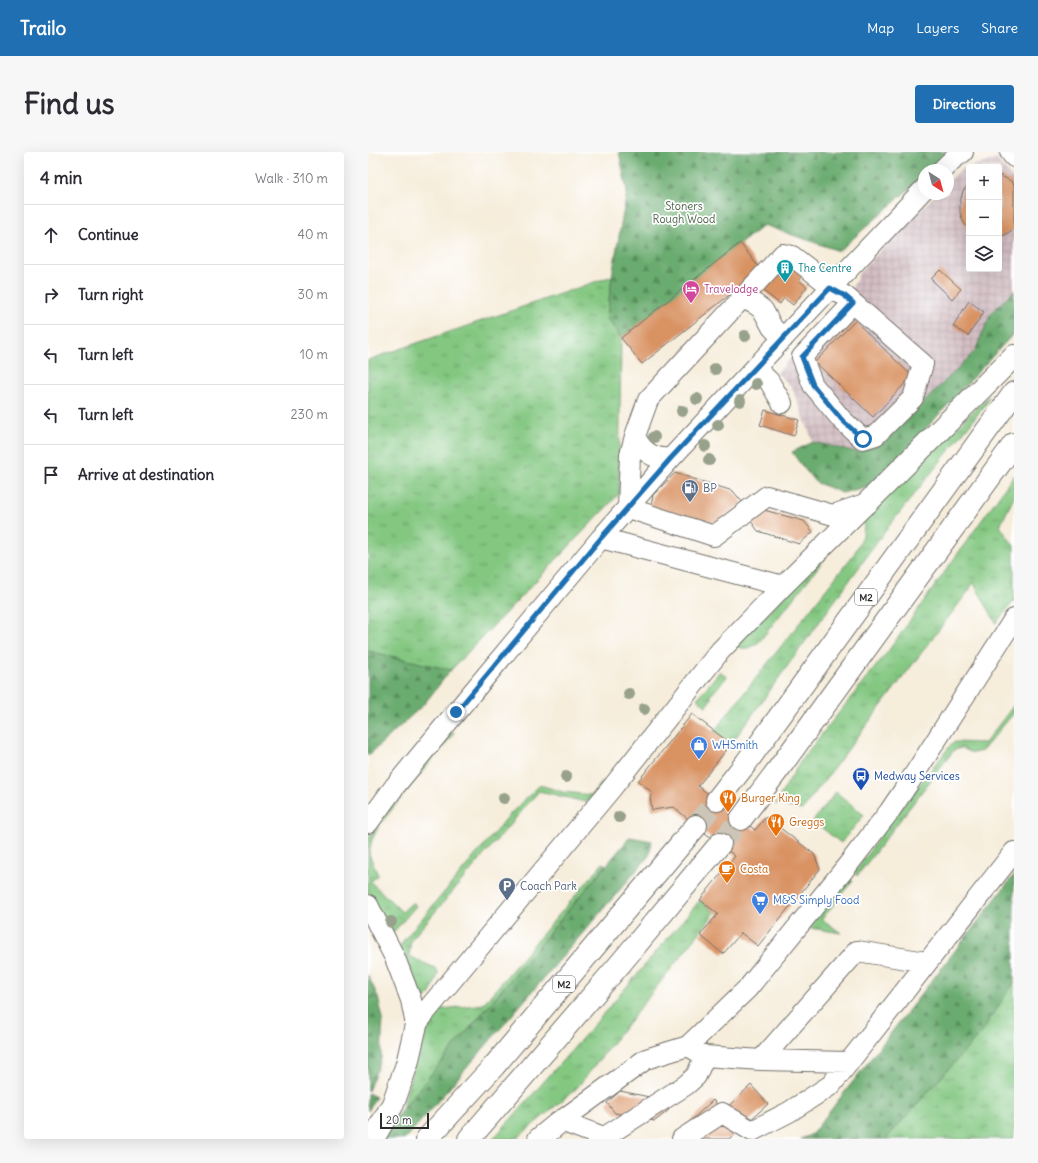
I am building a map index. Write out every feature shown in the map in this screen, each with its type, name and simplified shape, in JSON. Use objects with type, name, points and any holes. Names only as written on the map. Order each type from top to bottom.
[{"type":"highway","points":[[867,503],[1014,356]]},
{"type":"highway","name":"M2","points":[[717,800],[765,738],[1014,393]]},
{"type":"highway","points":[[741,819],[1014,444]]},
{"type":"highway","name":"M2","points":[[427,1139],[494,1066],[696,826]]},
{"type":"highway","name":"M2","points":[[470,1139],[620,964],[720,844]]},
{"type":"highway","points":[[372,1139],[393,1104],[407,1064],[416,1025]]},
{"type":"highway","points":[[539,1139],[561,1121]]},
{"type":"street","points":[[948,164],[963,152]]},
{"type":"street","points":[[1010,152],[1014,157]]},
{"type":"street","points":[[368,823],[400,780],[601,538],[671,458],[918,195]]},
{"type":"street","points":[[628,508],[630,455],[648,400],[783,254],[792,256],[823,280],[830,288],[845,296],[853,303],[922,364],[912,398],[876,435],[863,439],[842,420],[813,385],[802,357],[853,303]]},
{"type":"street","points":[[742,298],[755,304],[763,310],[772,327],[783,339]]},
{"type":"street","points":[[755,368],[769,381],[782,403]]},
{"type":"street","points":[[635,436],[642,448],[647,453],[658,458],[671,458]]},
{"type":"street","points":[[628,508],[714,536],[767,496],[833,515],[867,503]]},
{"type":"street","points":[[416,1025],[611,789],[720,651],[867,503]]},
{"type":"street","points":[[601,538],[783,586]]},
{"type":"street","points":[[561,1121],[646,1059],[688,1046],[748,988],[889,812],[919,768],[1014,619]]},
{"type":"street","points":[[682,1139],[722,1113],[751,1135],[831,1085],[926,962],[1014,852]]},
{"type":"street","points":[[368,906],[398,965],[411,1000],[416,1025]]},
{"type":"street","points":[[761,1060],[857,951],[926,962]]},
{"type":"street","points":[[688,1046],[706,1056],[761,1060],[849,1062]]},
{"type":"street","points":[[561,1121],[606,1138],[686,1085],[696,1076],[706,1056]]},
{"type":"shaded area","points":[[997,159],[1001,164],[980,164]]},
{"type":"shaded area","points":[[1002,165],[1014,181],[1014,291],[991,313],[975,351],[882,444],[857,452],[813,442],[792,387],[777,373],[852,288],[860,272],[930,200],[954,200],[954,176],[962,169],[966,168],[966,272],[1002,272]]},
{"type":"green space","name":"Stoners Rough Wood","points":[[619,152],[952,152],[938,164],[918,164],[918,181],[839,251],[764,225],[621,338],[607,318],[612,276],[627,191]]},
{"type":"green space","points":[[612,276],[607,318],[621,338],[619,494],[451,670],[368,651],[368,360]]},
{"type":"green space","points":[[1014,291],[1014,333],[874,485],[842,493],[815,482],[792,452],[813,442],[857,452],[882,444],[975,351],[991,313]]},
{"type":"green space","points":[[989,396],[986,404],[889,526],[731,744],[714,731],[854,554],[863,536],[864,522],[868,512]]},
{"type":"green space","points":[[1014,475],[1014,497],[1000,526],[1014,546],[1014,601],[996,623],[973,582],[970,589],[802,810],[775,804],[802,759],[889,650]]},
{"type":"green space","points":[[830,552],[759,642],[747,648],[734,646]]},
{"type":"green space","points":[[368,651],[451,670],[424,704],[368,756]]},
{"type":"green space","points":[[720,671],[727,677],[710,696],[712,698],[706,706],[697,699]]},
{"type":"green space","points":[[1014,705],[1014,713],[982,751],[973,753],[961,748],[954,750],[857,876],[855,872],[885,829],[953,742],[985,743]]},
{"type":"green space","points":[[452,730],[454,733],[380,824],[372,840],[369,854],[378,875],[371,882],[402,912],[413,902],[416,906],[390,936],[368,892],[368,840],[373,829]]},
{"type":"green space","points":[[603,781],[606,785],[590,802],[539,791],[411,940],[409,956],[435,968],[438,972],[428,997],[422,1003],[399,949],[403,941],[512,812],[540,785],[563,792],[592,795]]},
{"type":"green space","points":[[836,792],[864,815],[841,843],[813,821]]},
{"type":"green space","points":[[630,837],[652,841],[649,856],[405,1139],[382,1139],[402,1109]]},
{"type":"green space","points":[[603,863],[606,865],[402,1109],[419,1046],[433,1014],[443,1009],[483,1004]]},
{"type":"green space","points":[[845,875],[853,880],[822,919],[841,933],[809,928]]},
{"type":"green space","points":[[1014,875],[1014,982],[980,1034],[886,1139],[801,1139],[812,1134]]},
{"type":"green space","points":[[700,900],[715,913],[577,1088],[516,1139],[493,1139],[595,1024]]},
{"type":"green space","points":[[368,975],[378,997],[383,1019],[381,1059],[368,1091]]},
{"type":"green space","points":[[1014,982],[1014,1139],[886,1139],[980,1034]]},
{"type":"green space","points":[[368,1093],[376,1097],[368,1111]]},
{"type":"building","points":[[1002,176],[1014,184],[1014,229],[1003,236]]},
{"type":"building","points":[[966,188],[966,225],[960,213],[960,202],[963,191]]},
{"type":"building","name":"Travelodge","points":[[740,243],[761,270],[642,364],[621,338]]},
{"type":"building","name":"The Centre","points":[[786,260],[803,274],[799,280],[807,287],[793,305],[784,298],[780,304],[762,290]]},
{"type":"building","points":[[940,270],[961,289],[952,299],[931,279]]},
{"type":"building","points":[[969,301],[984,312],[968,336],[953,326]]},
{"type":"building","points":[[855,321],[912,376],[873,417],[815,362]]},
{"type":"building","points":[[765,410],[799,420],[794,436],[760,425]]},
{"type":"building","points":[[675,473],[733,491],[743,503],[707,530],[650,512],[653,495]]},
{"type":"building","points":[[764,510],[804,521],[813,532],[799,544],[758,531],[751,521]]},
{"type":"building","points":[[692,714],[731,744],[698,786],[755,830],[766,817],[814,854],[820,869],[758,946],[741,933],[723,954],[700,935],[718,914],[700,900],[735,856],[674,807],[652,810],[650,797],[653,793],[638,781]]},
{"type":"building","points":[[751,1085],[768,1104],[729,1139],[697,1139],[685,1126],[713,1100],[723,1111]]},
{"type":"building","points":[[620,1091],[659,1099],[669,1110],[655,1121],[615,1113],[607,1103]]},
{"type":"tunnel","points":[[696,826],[717,800]]},
{"type":"tunnel","points":[[720,844],[741,819]]},
{"type":"place","name":"The Centre","points":[[785,283]]},
{"type":"place","name":"Travelodge","points":[[691,304]]},
{"type":"place","name":"BP","points":[[690,503]]},
{"type":"place","name":"WHSmith","points":[[699,760]]},
{"type":"place","name":"Medway Services","points":[[861,791]]},
{"type":"place","name":"Burger King","points":[[728,813]]},
{"type":"place","name":"Greggs","points":[[776,837]]},
{"type":"place","name":"Costa","points":[[727,884]]},
{"type":"place","name":"Coach Park","points":[[507,901]]},
{"type":"place","name":"M&S Simply Food","points":[[760,915]]},
{"type":"route","points":[[456,712],[601,538],[671,458],[830,288],[845,296],[853,303],[802,357],[813,385],[842,420],[863,439]]}]
